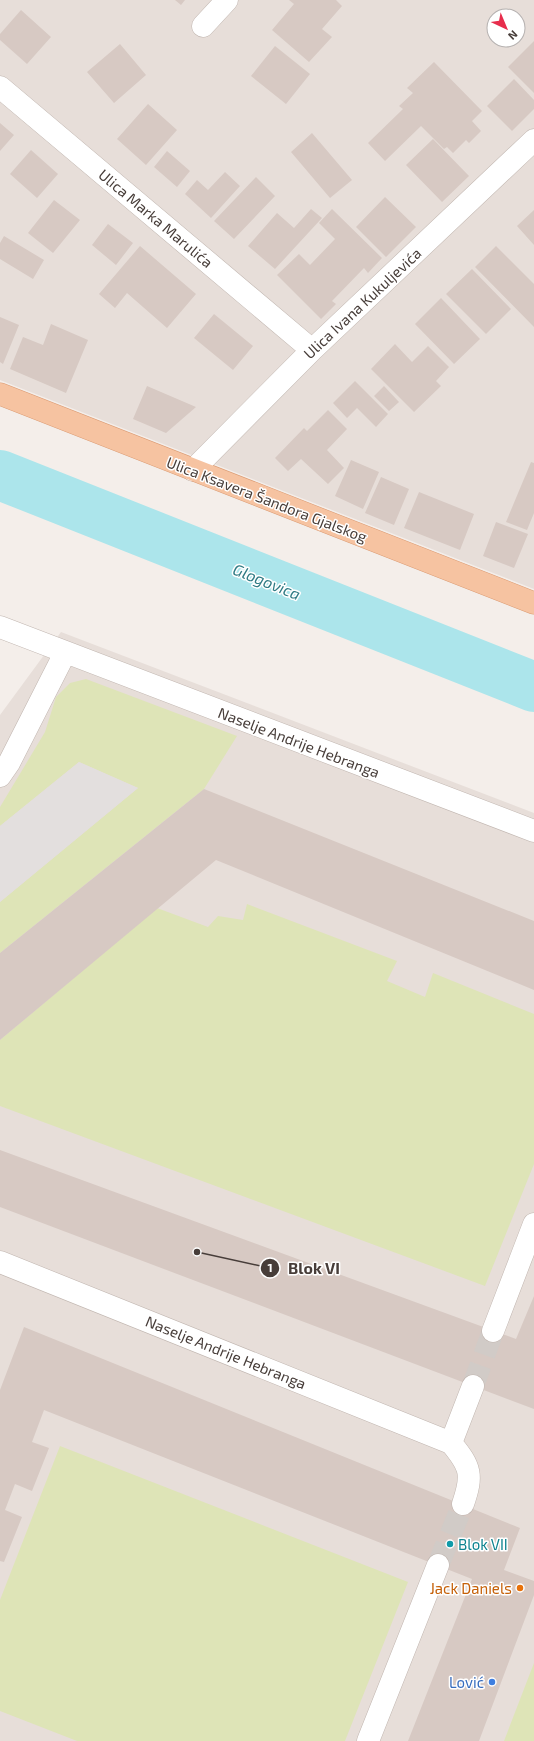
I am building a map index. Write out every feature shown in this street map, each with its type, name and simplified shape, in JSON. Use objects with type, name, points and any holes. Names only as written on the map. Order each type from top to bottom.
[{"type":"main road","name":"Ulica Ksavera Šandora Gjalskog","points":[[0,394],[534,603]]},
{"type":"street","points":[[203,26],[228,0]]},
{"type":"street","name":"Ulica Marka Marulića","points":[[0,87],[312,350]]},
{"type":"street","name":"Ulica Ivana Kukuljevića","points":[[193,470],[312,350],[530,152]]},
{"type":"street","name":"Naselje Andrije Hebranga","points":[[0,627],[534,831]]},
{"type":"street","points":[[0,776],[9,763],[65,653]]},
{"type":"street","points":[[493,1331],[534,1224]]},
{"type":"street","name":"Naselje Andrije Hebranga","points":[[0,1262],[451,1443],[466,1461],[470,1485],[462,1504]]},
{"type":"street","points":[[451,1443],[473,1386]]},
{"type":"street","points":[[368,1741],[438,1565]]},
{"type":"shaded area","points":[[0,0],[534,0],[534,589],[0,380]]},
{"type":"shaded area","points":[[61,632],[534,813],[534,1741],[0,1741],[0,715]]},
{"type":"shaded area","points":[[79,762],[138,788],[0,902],[0,826]]},
{"type":"green space","points":[[86,679],[237,736],[204,789],[0,953],[0,902],[138,788],[79,762],[0,826],[0,807],[45,732],[56,697],[70,683]]},
{"type":"green space","points":[[247,904],[397,961],[387,981],[425,997],[433,973],[534,1014],[534,1164],[485,1286],[0,1106],[0,1040],[157,908],[208,927],[218,916],[243,920]]},
{"type":"green space","points":[[60,1446],[408,1582],[345,1741],[77,1741],[0,1711],[0,1600]]},
{"type":"green space","points":[[534,1663],[534,1741],[504,1741]]},
{"type":"building","points":[[175,0],[185,0],[181,5]]},
{"type":"building","points":[[289,0],[336,0],[342,6],[322,29],[332,37],[309,62],[272,30],[294,4]]},
{"type":"building","points":[[21,10],[51,37],[27,64],[0,40],[0,34]]},
{"type":"building","points":[[534,41],[534,93],[508,67]]},
{"type":"building","points":[[120,44],[146,75],[114,103],[87,72]]},
{"type":"building","points":[[275,46],[310,74],[286,104],[251,76]]},
{"type":"building","points":[[434,62],[482,111],[472,121],[481,131],[469,143],[466,140],[453,153],[447,147],[444,149],[421,126],[385,161],[368,143],[403,109],[399,106],[413,93],[407,88]]},
{"type":"building","points":[[514,79],[534,100],[534,109],[512,131],[487,106]]},
{"type":"building","points":[[148,104],[177,130],[146,165],[117,139]]},
{"type":"building","points":[[0,123],[14,135],[0,151]]},
{"type":"building","points":[[312,133],[352,180],[330,198],[291,152]]},
{"type":"building","points":[[433,139],[469,176],[442,202],[406,165]]},
{"type":"building","points":[[31,150],[58,174],[37,198],[10,174]]},
{"type":"building","points":[[167,151],[190,171],[177,187],[154,167]]},
{"type":"building","points":[[225,172],[240,186],[211,218],[185,194],[197,180],[208,190]]},
{"type":"building","points":[[256,177],[275,196],[234,239],[214,221]]},
{"type":"building","points":[[385,197],[416,227],[386,257],[356,227]]},
{"type":"building","points":[[54,200],[80,220],[53,253],[28,233]]},
{"type":"building","points":[[311,209],[322,218],[275,269],[248,246],[277,213],[294,228]]},
{"type":"building","points":[[332,209],[382,258],[368,273],[364,268],[332,301],[336,304],[321,319],[277,275],[299,254],[310,265],[335,239],[319,223]]},
{"type":"building","points":[[534,210],[534,245],[517,226]]},
{"type":"building","points":[[108,224],[133,243],[116,265],[92,245]]},
{"type":"building","points":[[4,236],[44,260],[33,279],[0,259],[0,243]]},
{"type":"building","points":[[140,246],[196,294],[167,328],[127,293],[115,308],[99,294]]},
{"type":"building","points":[[496,246],[534,284],[534,327],[475,267]]},
{"type":"building","points":[[472,269],[511,309],[486,334],[446,294]]},
{"type":"building","points":[[441,298],[480,339],[454,364],[415,324]]},
{"type":"building","points":[[214,314],[253,346],[233,370],[194,338]]},
{"type":"building","points":[[0,317],[19,325],[3,364],[0,362]]},
{"type":"building","points":[[51,324],[88,340],[66,393],[10,369],[23,337],[43,345]]},
{"type":"building","points":[[395,344],[412,362],[428,346],[449,367],[436,381],[441,386],[414,412],[371,369]]},
{"type":"building","points":[[355,381],[388,414],[376,427],[357,408],[347,418],[333,403]]},
{"type":"building","points":[[147,386],[196,407],[166,433],[133,419]]},
{"type":"building","points":[[384,386],[399,402],[389,411],[374,396]]},
{"type":"building","points":[[328,410],[347,429],[327,450],[344,468],[328,484],[301,459],[288,471],[275,458],[304,428],[307,431]]},
{"type":"building","points":[[351,460],[379,472],[363,509],[335,496]]},
{"type":"building","points":[[531,462],[534,463],[534,513],[527,530],[506,522]]},
{"type":"building","points":[[381,477],[409,489],[394,525],[365,513]]},
{"type":"building","points":[[419,492],[474,514],[460,550],[404,528]]},
{"type":"building","points":[[496,522],[528,534],[514,568],[483,556]]},
{"type":"building","points":[[204,789],[534,921],[534,990],[216,860],[0,1040],[0,953]]},
{"type":"building","points":[[0,1150],[516,1339],[534,1296],[534,1409],[0,1207]]},
{"type":"building","name":"Blok VII","points":[[24,1327],[520,1528],[504,1570],[534,1581],[534,1595],[479,1741],[408,1741],[472,1579],[44,1410],[32,1442],[49,1448],[32,1491],[15,1484],[5,1510],[22,1517],[4,1562],[0,1561],[0,1390]]},
{"type":"waterway","name":"Glogovica","points":[[0,475],[534,687]]},
{"type":"tunnel","points":[[473,1386],[493,1331]]},
{"type":"tunnel","points":[[438,1565],[463,1504]]},
{"type":"place","name":"Blok VI","points":[[197,1252]]},
{"type":"place","name":"Blok VII","points":[[450,1544]]},
{"type":"place","name":"Jack Daniels","points":[[520,1588]]},
{"type":"place","name":"Lović","points":[[492,1682]]}]
